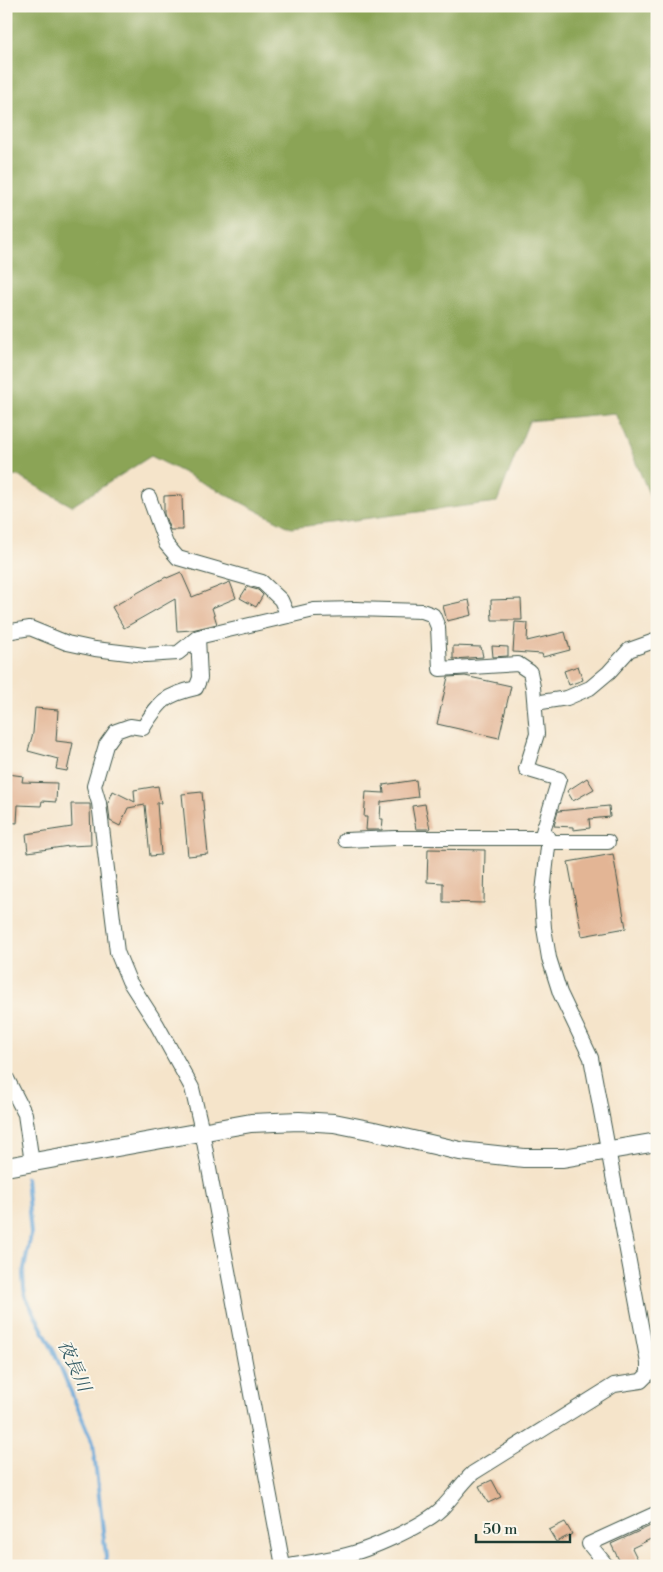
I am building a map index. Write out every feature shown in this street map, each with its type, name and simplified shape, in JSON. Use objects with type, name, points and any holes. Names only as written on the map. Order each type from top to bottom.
[{"type":"street","points":[[149,497],[166,544],[178,558],[262,582],[281,600],[288,616]]},
{"type":"street","points":[[6,632],[30,628],[67,643],[95,649],[145,655],[178,653],[198,637],[314,610],[422,611],[433,615],[438,627],[440,669],[518,664],[530,672],[535,702],[537,734],[526,768],[559,779],[542,835],[549,840]]},
{"type":"street","points":[[198,637],[200,678],[196,688],[174,693],[156,708],[143,728],[130,726],[116,730],[106,746],[94,786],[99,803],[117,952],[129,981],[156,1023],[192,1088],[202,1131],[283,1566]]},
{"type":"street","points":[[535,702],[567,698],[590,688],[609,672],[628,650],[657,640]]},
{"type":"street","points":[[345,840],[395,838],[608,842]]},
{"type":"street","points":[[289,1566],[346,1561],[428,1519],[442,1508],[461,1484],[473,1473],[614,1386],[642,1381],[648,1374],[652,1363],[608,1151],[591,1058],[560,993],[549,958],[542,900],[549,840]]},
{"type":"street","points":[[6,1076],[25,1114],[32,1163]]},
{"type":"street","points":[[6,1167],[251,1123],[300,1121],[374,1130],[460,1151],[524,1158],[563,1158],[657,1142]]},
{"type":"street","points":[[607,1566],[589,1544],[657,1513]]},
{"type":"green space","points":[[6,6],[657,6],[657,502],[652,501],[615,413],[529,421],[497,502],[291,528],[151,456],[72,506],[18,476],[6,477]]},
{"type":"building","points":[[182,495],[183,530],[170,530],[164,514],[164,496]]},
{"type":"building","points":[[181,572],[192,597],[230,582],[236,598],[212,608],[217,624],[192,630],[177,631],[175,599],[124,628],[112,607],[166,577]]},
{"type":"building","points":[[247,587],[258,590],[263,595],[256,607],[240,598]]},
{"type":"building","points":[[521,599],[522,620],[492,620],[491,600]]},
{"type":"building","points":[[469,600],[472,615],[447,621],[443,606]]},
{"type":"building","points":[[515,622],[528,623],[527,641],[565,632],[570,650],[543,657],[542,654],[513,652]]},
{"type":"building","points":[[453,646],[481,647],[483,657],[453,659]]},
{"type":"building","points":[[492,646],[508,647],[508,656],[493,657]]},
{"type":"building","points":[[578,666],[583,680],[569,685],[564,671]]},
{"type":"building","points":[[465,676],[511,686],[499,738],[437,724],[448,677]]},
{"type":"building","points":[[35,708],[58,710],[56,741],[73,743],[67,771],[56,769],[58,759],[28,751],[33,733]]},
{"type":"building","points":[[8,774],[23,776],[22,782],[57,783],[56,802],[42,801],[41,806],[18,805],[17,823],[6,822]]},
{"type":"building","points":[[587,778],[594,789],[573,801],[567,791]]},
{"type":"building","points":[[416,780],[418,797],[381,802],[380,819],[383,819],[382,830],[366,830],[367,817],[364,817],[366,792],[384,793],[383,785]]},
{"type":"building","points":[[158,786],[161,803],[157,803],[161,855],[150,856],[145,805],[128,808],[120,826],[110,821],[108,803],[113,791],[135,802],[134,790]]},
{"type":"building","points":[[202,792],[208,854],[188,856],[182,794]]},
{"type":"building","points":[[71,804],[90,804],[91,845],[28,852],[26,834],[72,827]]},
{"type":"building","points":[[425,804],[430,829],[416,829],[412,806]]},
{"type":"building","points":[[609,806],[610,817],[589,819],[590,828],[573,830],[573,827],[554,826],[558,811]]},
{"type":"building","points":[[428,849],[485,850],[484,903],[443,902],[443,883],[427,882]]},
{"type":"building","points":[[613,854],[626,928],[582,936],[568,862]]},
{"type":"building","points":[[492,1480],[501,1497],[488,1503],[479,1486]]},
{"type":"building","points":[[565,1522],[572,1534],[556,1542],[549,1530]]},
{"type":"building","points":[[657,1523],[657,1536],[632,1548],[641,1566],[622,1566],[611,1544]]},
{"type":"waterway","name":"夜長川","points":[[26,1178],[31,1234],[23,1274],[26,1298],[55,1354],[93,1444],[107,1566]]}]
